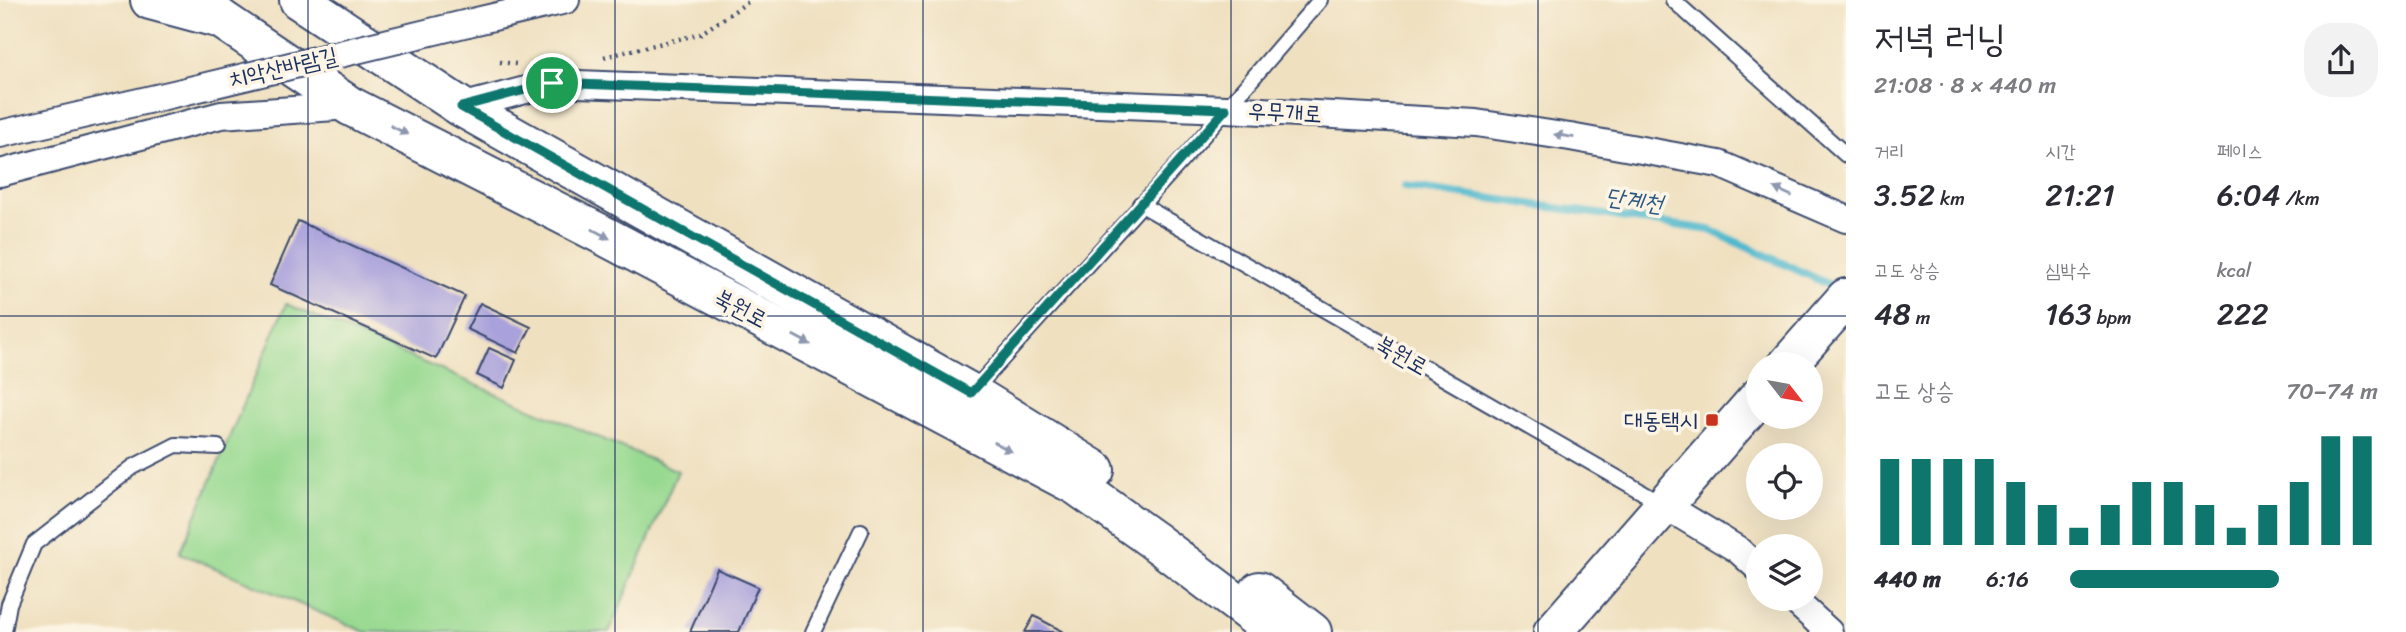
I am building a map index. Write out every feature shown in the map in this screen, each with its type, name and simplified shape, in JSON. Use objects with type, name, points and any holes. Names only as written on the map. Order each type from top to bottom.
[{"type":"street","name":"북원로","points":[[150,0],[209,9],[350,106],[623,246],[1077,486],[1275,632]]},
{"type":"street","name":"북원로","points":[[299,0],[461,107],[971,393],[1093,469],[1143,503],[1312,632]]},
{"type":"street","name":"치악산바람길","points":[[0,134],[566,0]]},
{"type":"street","name":"우무개로","points":[[461,107],[552,83],[1226,109],[1476,123],[1719,164],[1846,219]]},
{"type":"street","points":[[0,173],[221,115],[350,106]]},
{"type":"street","points":[[1799,352],[1844,303]]},
{"type":"street","points":[[1553,632],[1746,412]]},
{"type":"street","points":[[1664,505],[1746,557]]},
{"type":"street","points":[[1806,611],[1829,632]]},
{"type":"lane","points":[[971,393],[1320,0]]},
{"type":"lane","points":[[1673,0],[1846,155]]},
{"type":"lane","name":"북원로","points":[[1140,204],[1664,505]]},
{"type":"lane","points":[[4,632],[9,604],[34,544],[102,490],[144,461],[176,445],[218,447]]},
{"type":"lane","points":[[813,632],[861,531]]},
{"type":"path","points":[[590,60],[700,34],[751,0]]},
{"type":"path","points":[[500,62],[525,65]]},
{"type":"green space","points":[[286,304],[678,471],[609,632],[365,632],[180,553]]},
{"type":"building","points":[[298,221],[465,296],[436,359],[270,285]]},
{"type":"building","points":[[480,303],[531,327],[518,353],[467,329]]},
{"type":"building","points":[[489,348],[516,360],[504,388],[477,375]]},
{"type":"building","points":[[717,569],[758,587],[739,632],[690,632]]},
{"type":"building","points":[[1034,616],[1064,632],[1025,632]]},
{"type":"waterway","name":"단계천","points":[[1405,186],[1710,230],[1841,290]]},
{"type":"place","name":"대동택시","points":[[1712,420]]},
{"type":"route","points":[[552,83],[679,86],[1226,109],[971,393],[461,107],[552,83]]}]
